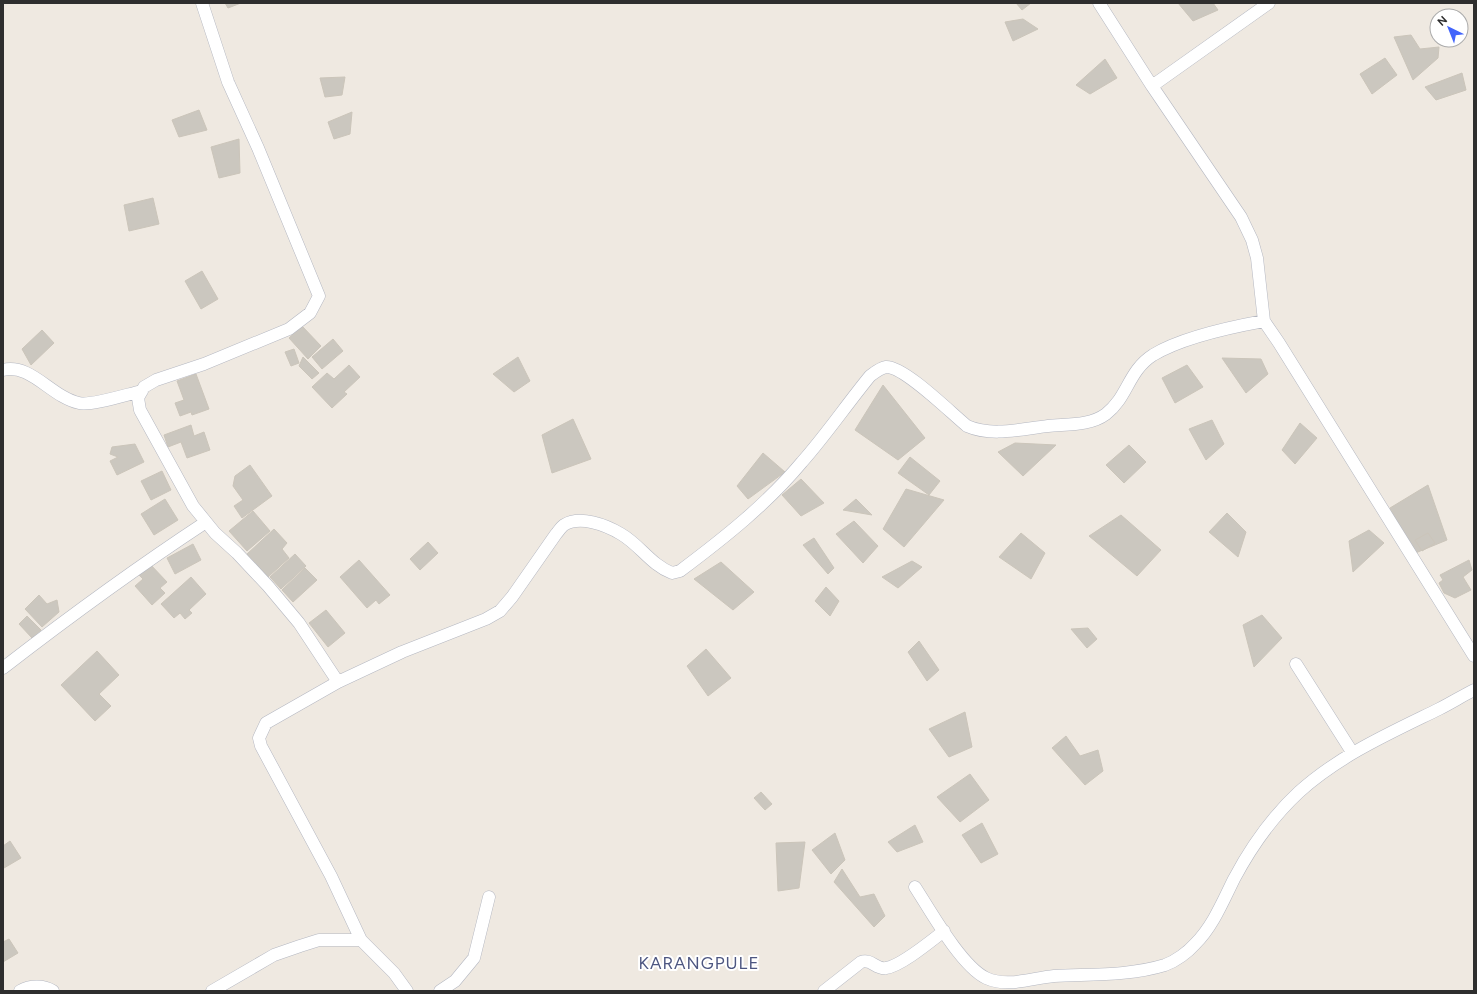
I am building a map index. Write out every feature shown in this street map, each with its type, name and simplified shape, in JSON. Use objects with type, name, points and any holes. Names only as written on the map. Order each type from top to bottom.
[{"type":"street","points":[[202,3],[228,82],[258,148],[319,296],[310,314],[289,329],[204,364],[156,380],[144,387],[138,398],[140,410],[193,506],[299,623],[338,682]]},
{"type":"street","points":[[1099,3],[1152,86],[1241,217],[1249,234],[1257,258],[1264,321],[1474,656]]},
{"type":"street","points":[[1152,86],[1269,3]]},
{"type":"street","points":[[407,991],[394,973],[361,940],[331,876],[261,746],[259,738],[266,723],[338,682],[402,652],[486,619],[500,611],[512,598],[556,534],[564,525],[574,522],[591,522],[621,534],[662,570],[672,573],[680,571],[738,526],[780,487],[803,462],[870,376],[885,367],[894,368],[908,376],[967,426],[976,430],[1011,432],[1085,423],[1097,419],[1113,407],[1123,394],[1130,378],[1138,367],[1152,356],[1168,347],[1232,327],[1264,321]]},
{"type":"street","points":[[3,370],[13,367],[25,372],[54,393],[79,404],[90,403],[142,391]]},
{"type":"street","points":[[3,668],[64,620],[206,522]]},
{"type":"street","points":[[1296,664],[1352,752]]},
{"type":"street","points":[[915,887],[944,932],[975,970],[986,978],[999,982],[1016,982],[1050,976],[1132,972],[1168,964],[1189,950],[1204,934],[1219,910],[1255,842],[1282,808],[1322,773],[1352,752],[1474,690]]},
{"type":"street","points":[[440,991],[455,981],[474,958],[489,898]]},
{"type":"street","points":[[824,991],[861,962],[868,961],[881,968],[891,966],[944,932]]},
{"type":"street","points":[[212,991],[274,956],[300,946],[320,940],[361,940]]},
{"type":"street","points":[[20,991],[27,987],[47,987],[53,991]]},
{"type":"building","points":[[225,3],[241,3],[228,8]]},
{"type":"building","points":[[1016,3],[1031,3],[1022,10]]},
{"type":"building","points":[[1178,3],[1213,3],[1218,10],[1193,21]]},
{"type":"building","points":[[1023,19],[1038,29],[1013,41],[1005,22]]},
{"type":"building","points":[[1411,35],[1420,49],[1439,48],[1438,58],[1413,80],[1394,37]]},
{"type":"building","points":[[1385,58],[1397,75],[1372,94],[1360,74]]},
{"type":"building","points":[[1105,59],[1117,78],[1090,94],[1076,85]]},
{"type":"building","points":[[1462,73],[1466,90],[1436,100],[1425,87]]},
{"type":"building","points":[[345,77],[342,95],[325,97],[320,78]]},
{"type":"building","points":[[199,110],[207,130],[179,137],[172,120]]},
{"type":"building","points":[[352,112],[350,134],[334,139],[328,122]]},
{"type":"building","points":[[239,139],[240,173],[219,178],[211,147]]},
{"type":"building","points":[[153,198],[159,224],[129,231],[124,205]]},
{"type":"building","points":[[202,271],[218,299],[201,309],[185,281]]},
{"type":"building","points":[[302,326],[321,346],[308,359],[289,338]]},
{"type":"building","points":[[42,330],[54,343],[31,365],[22,349]]},
{"type":"building","points":[[333,339],[343,351],[322,369],[312,357]]},
{"type":"building","points":[[294,349],[299,363],[291,366],[285,352]]},
{"type":"building","points":[[303,357],[319,373],[312,379],[299,366]]},
{"type":"building","points":[[518,357],[530,381],[514,392],[493,374]]},
{"type":"building","points":[[1222,358],[1261,359],[1268,374],[1246,393]]},
{"type":"building","points":[[349,365],[360,377],[344,392],[347,394],[332,408],[312,387],[327,373],[334,379]]},
{"type":"building","points":[[1187,365],[1203,387],[1175,403],[1162,378]]},
{"type":"building","points":[[196,374],[209,409],[192,415],[191,412],[180,416],[175,403],[184,400],[177,381]]},
{"type":"building","points":[[883,385],[925,438],[898,460],[855,430]]},
{"type":"building","points":[[573,419],[591,459],[552,473],[542,435]]},
{"type":"building","points":[[1212,420],[1224,444],[1206,460],[1189,429]]},
{"type":"building","points":[[1300,423],[1317,438],[1295,464],[1282,450]]},
{"type":"building","points":[[191,425],[194,436],[204,432],[210,450],[187,458],[181,442],[168,447],[164,435]]},
{"type":"building","points":[[1015,443],[1056,445],[1023,476],[998,452]]},
{"type":"building","points":[[135,444],[144,462],[117,475],[110,461],[118,457],[110,454],[112,447]]},
{"type":"building","points":[[1129,445],[1146,462],[1124,483],[1106,465]]},
{"type":"building","points":[[763,453],[785,472],[748,499],[737,486]]},
{"type":"building","points":[[910,457],[940,481],[929,495],[898,473]]},
{"type":"building","points":[[250,465],[272,496],[242,518],[234,506],[243,500],[233,486],[235,476]]},
{"type":"building","points":[[162,471],[171,490],[151,500],[141,481]]},
{"type":"building","points":[[801,479],[824,503],[801,516],[782,495]]},
{"type":"building","points":[[1428,485],[1447,540],[1413,554],[1390,508]]},
{"type":"building","points":[[906,489],[944,500],[904,547],[883,529]]},
{"type":"building","points":[[165,499],[178,520],[154,535],[141,514]]},
{"type":"building","points":[[856,499],[872,515],[843,510]]},
{"type":"building","points":[[253,511],[270,531],[247,551],[229,531]]},
{"type":"building","points":[[1227,513],[1246,532],[1238,557],[1209,532]]},
{"type":"building","points":[[1121,515],[1161,550],[1137,576],[1089,536]]},
{"type":"building","points":[[854,521],[878,546],[863,563],[836,534]]},
{"type":"building","points":[[274,529],[287,543],[282,549],[289,558],[268,577],[247,554]]},
{"type":"building","points":[[1369,530],[1384,543],[1353,572],[1349,541]]},
{"type":"building","points":[[1021,533],[1045,553],[1031,579],[999,557]]},
{"type":"building","points":[[1428,533],[1435,543],[1422,551],[1415,540]]},
{"type":"building","points":[[814,538],[834,568],[828,574],[803,545]]},
{"type":"building","points":[[428,542],[438,553],[420,570],[410,559]]},
{"type":"building","points":[[193,544],[201,560],[175,574],[167,558]]},
{"type":"building","points":[[295,554],[306,566],[281,589],[270,577]]},
{"type":"building","points":[[359,560],[390,595],[379,604],[376,600],[367,608],[340,577]]},
{"type":"building","points":[[1469,560],[1472,570],[1463,577],[1471,590],[1455,598],[1444,593],[1439,583],[1443,580],[1440,575]]},
{"type":"building","points":[[912,561],[922,567],[898,588],[882,577]]},
{"type":"building","points":[[721,562],[754,592],[733,610],[694,579]]},
{"type":"building","points":[[149,563],[167,582],[160,588],[165,593],[152,605],[135,586],[143,579],[138,574]]},
{"type":"building","points":[[305,568],[317,580],[293,602],[282,590]]},
{"type":"building","points":[[191,577],[206,594],[189,610],[192,613],[185,619],[180,613],[174,618],[161,604]]},
{"type":"building","points":[[826,587],[839,601],[830,616],[815,601]]},
{"type":"building","points":[[39,595],[47,604],[57,600],[59,612],[42,627],[25,609]]},
{"type":"building","points":[[326,610],[345,633],[328,647],[309,623]]},
{"type":"building","points":[[1262,615],[1282,638],[1254,667],[1243,625]]},
{"type":"building","points":[[27,616],[41,630],[32,638],[19,624]]},
{"type":"building","points":[[1088,628],[1097,639],[1087,648],[1071,629]]},
{"type":"building","points":[[919,641],[939,670],[927,681],[908,652]]},
{"type":"building","points":[[706,649],[731,678],[708,696],[687,666]]},
{"type":"building","points":[[97,651],[119,675],[99,694],[111,706],[95,721],[61,685]]},
{"type":"building","points":[[965,712],[972,747],[949,757],[929,729]]},
{"type":"building","points":[[1066,736],[1080,756],[1098,750],[1103,771],[1085,785],[1052,748]]},
{"type":"building","points":[[970,774],[989,800],[960,822],[937,797]]},
{"type":"building","points":[[761,792],[772,804],[765,810],[754,798]]},
{"type":"building","points":[[982,823],[998,854],[981,863],[962,835]]},
{"type":"building","points":[[915,825],[923,842],[897,852],[888,842]]},
{"type":"building","points":[[835,833],[845,860],[831,874],[812,850]]},
{"type":"building","points":[[10,841],[21,858],[4,868],[3,846]]},
{"type":"building","points":[[805,842],[799,888],[778,891],[776,843]]},
{"type":"building","points":[[842,869],[860,897],[874,894],[885,916],[874,927],[834,882]]},
{"type":"building","points":[[9,939],[18,953],[3,962],[3,942]]},
{"type":"district","name":"KARANGPULE","points":[[699,963]]}]
